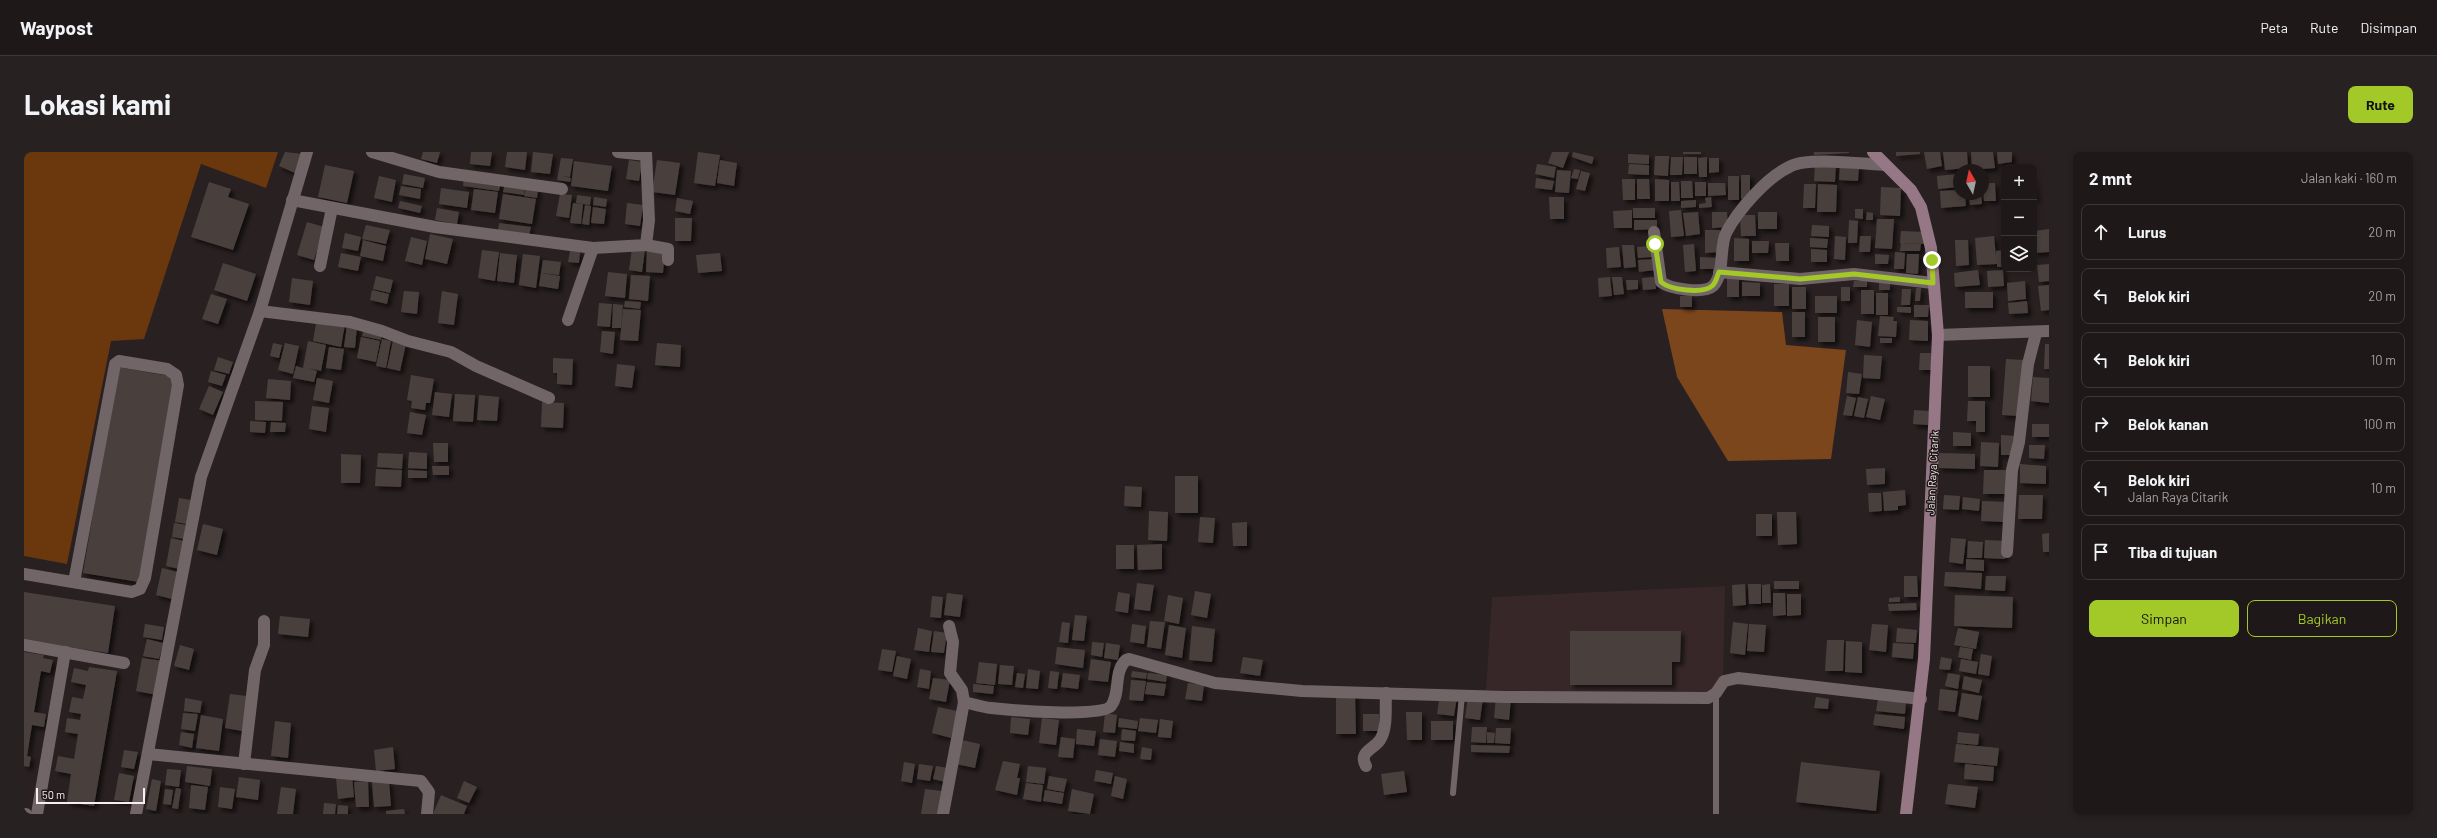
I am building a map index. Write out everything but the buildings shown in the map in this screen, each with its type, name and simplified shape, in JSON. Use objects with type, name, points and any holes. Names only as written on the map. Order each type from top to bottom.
[{"type":"street","points":[[136,814],[173,612],[201,477],[260,311],[307,152]]},
{"type":"street","points":[[372,152],[439,172],[562,189]]},
{"type":"street","points":[[618,152],[646,153],[649,220],[646,245]]},
{"type":"street","name":"Jalan Raya Citarik","points":[[1873,152],[1911,190],[1921,207],[1931,248],[1938,335],[1921,699],[1906,814]]},
{"type":"street","points":[[1654,232],[1661,282],[1676,290],[1708,289],[1714,285],[1719,272],[1726,233],[1766,181],[1792,165],[1815,162],[1885,165]]},
{"type":"street","points":[[292,200],[435,227],[592,248],[646,245],[668,249],[668,260]]},
{"type":"street","points":[[320,266],[332,208]]},
{"type":"street","points":[[568,320],[592,248]]},
{"type":"street","points":[[1719,272],[1800,279],[1854,274],[1933,283]]},
{"type":"street","points":[[260,311],[350,322],[382,331],[408,341],[451,352],[476,366],[549,398]]},
{"type":"street","points":[[1938,335],[2049,331]]},
{"type":"street","points":[[2007,552],[2012,470],[2019,442],[2028,364],[2036,332]]},
{"type":"street","points":[[24,574],[132,592],[140,589],[145,578],[178,381],[176,375],[167,370],[119,361],[114,364],[74,582]]},
{"type":"street","points":[[244,764],[255,670],[264,644],[264,621]]},
{"type":"street","points":[[943,814],[964,702],[962,690],[950,673],[953,642],[949,626]]},
{"type":"street","points":[[24,645],[124,663]]},
{"type":"street","points":[[37,814],[65,652]]},
{"type":"street","points":[[964,702],[990,708],[1055,713],[1083,713],[1107,709],[1113,703],[1121,667],[1126,660],[1129,659],[1215,683],[1302,691],[1462,694],[1507,697],[1699,699],[1708,698],[1716,692],[1724,681],[1738,678],[1921,699]]},
{"type":"street","points":[[1366,766],[1363,761],[1364,756],[1380,740],[1384,733],[1386,693]]},
{"type":"street","points":[[148,754],[421,781],[429,792],[427,814]]},
{"type":"lane","points":[[1716,692],[1716,814]]},
{"type":"lane","points":[[1453,793],[1462,694]]},
{"type":"shaded area","points":[[24,152],[278,152],[266,188],[201,164],[144,339],[111,341],[67,564],[24,556]]},
{"type":"shaded area","points":[[1662,309],[1782,312],[1786,345],[1846,350],[1831,459],[1728,461],[1677,377]]},
{"type":"shaded area","points":[[1725,586],[1723,682],[1701,695],[1486,690],[1492,597]]},
{"type":"route","points":[[1655,244],[1661,282],[1676,290],[1708,289],[1714,285],[1719,272],[1774,279],[1817,279],[1854,274],[1933,283],[1932,260]]}]
